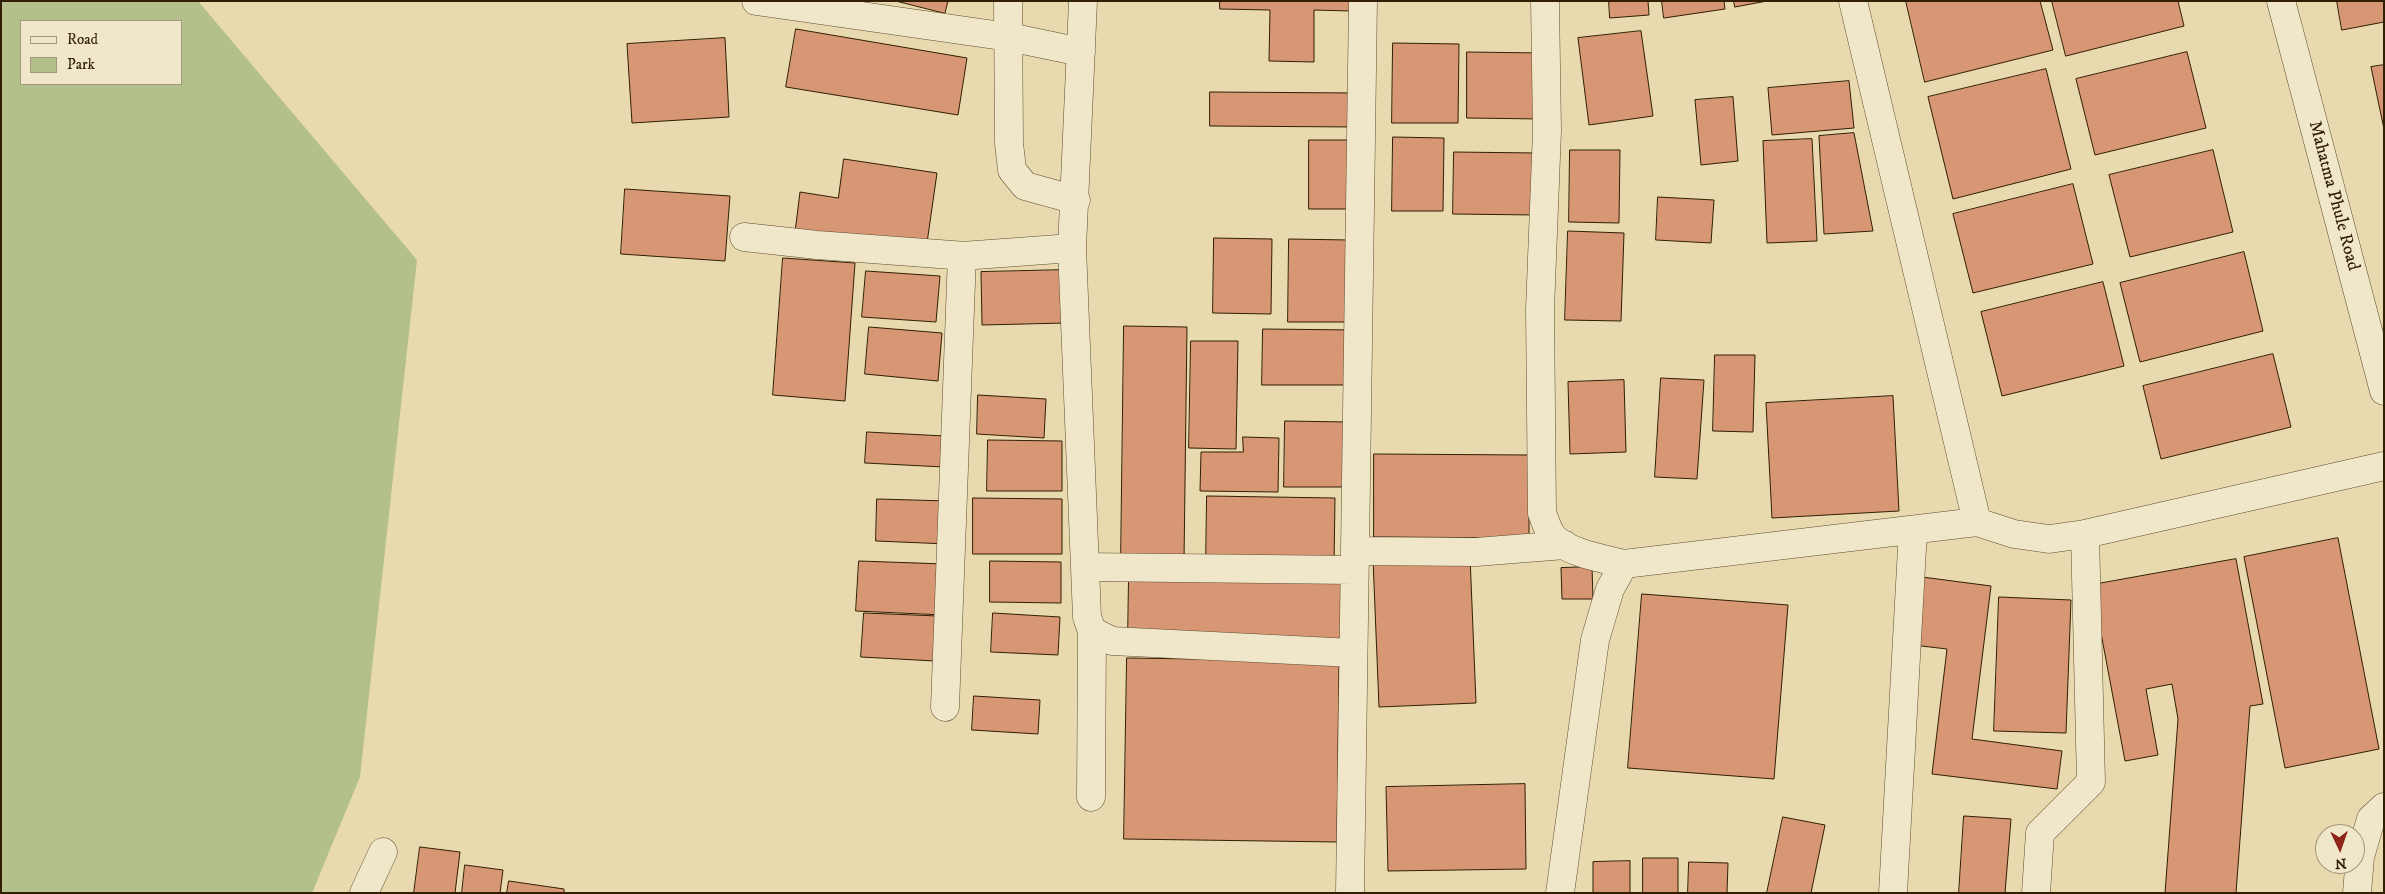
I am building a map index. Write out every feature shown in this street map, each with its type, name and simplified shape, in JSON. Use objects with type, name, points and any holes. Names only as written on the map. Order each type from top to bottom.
[{"type":"street","points":[[756,1],[1008,37],[1081,52]]},
{"type":"street","points":[[1008,1],[1009,143],[1012,170],[1025,186],[1076,200]]},
{"type":"street","points":[[1083,1],[1076,200],[1072,248],[1087,617],[1092,631],[1091,797]]},
{"type":"street","points":[[1350,893],[1363,1]]},
{"type":"street","points":[[1545,1],[1547,131],[1540,309],[1542,513],[1553,537],[1574,550],[1624,564],[1977,522],[2014,534],[2049,539],[2085,534],[2384,466]]},
{"type":"street","points":[[1853,1],[1977,522]]},
{"type":"street","name":"Mahatma Phule Road","points":[[2281,1],[2384,391]]},
{"type":"street","points":[[744,237],[817,245],[966,256],[1072,248]]},
{"type":"street","points":[[945,707],[962,256],[966,256]]},
{"type":"street","points":[[1893,893],[1913,530]]},
{"type":"street","points":[[2036,893],[2040,833],[2091,782],[2085,534]]},
{"type":"street","points":[[1086,567],[1355,561],[1565,545]]},
{"type":"street","points":[[1560,893],[1595,640],[1610,589],[1624,564]]},
{"type":"street","points":[[1092,631],[1112,641],[1353,653]]},
{"type":"street","points":[[2357,893],[2360,857],[2371,819],[2384,807]]},
{"type":"street","points":[[364,893],[383,852]]},
{"type":"green space","points":[[1,1],[198,1],[417,260],[360,777],[312,893],[1,893]]},
{"type":"building","points":[[896,1],[948,1],[945,13]]},
{"type":"building","points":[[1220,1],[1351,1],[1351,11],[1314,10],[1314,62],[1269,61],[1270,10],[1220,9]]},
{"type":"building","points":[[1609,1],[1648,1],[1649,15],[1610,18]]},
{"type":"building","points":[[1662,1],[1724,1],[1725,9],[1664,18]]},
{"type":"building","points":[[1734,1],[1767,1],[1735,7]]},
{"type":"building","points":[[1906,1],[2040,1],[2053,50],[1925,82]]},
{"type":"building","points":[[2052,1],[2178,1],[2184,26],[2066,56]]},
{"type":"building","points":[[2337,1],[2384,1],[2384,22],[2342,30]]},
{"type":"building","points":[[796,29],[967,58],[958,115],[786,87]]},
{"type":"building","points":[[1641,31],[1653,116],[1589,125],[1578,38]]},
{"type":"building","points":[[725,38],[729,117],[632,123],[627,44]]},
{"type":"building","points":[[1393,43],[1459,44],[1458,123],[1392,123]]},
{"type":"building","points":[[1467,52],[1543,53],[1542,119],[1467,118]]},
{"type":"building","points":[[2187,52],[2206,128],[2095,155],[2076,79]]},
{"type":"building","points":[[2384,65],[2384,129],[2371,67]]},
{"type":"building","points":[[2046,69],[2071,169],[1953,199],[1928,97]]},
{"type":"building","points":[[1849,81],[1854,128],[1772,135],[1768,88]]},
{"type":"building","points":[[1210,92],[1356,93],[1355,127],[1210,126]]},
{"type":"building","points":[[1733,97],[1738,161],[1701,165],[1695,100]]},
{"type":"building","points":[[1854,133],[1873,231],[1824,234],[1819,136]]},
{"type":"building","points":[[1393,137],[1444,138],[1443,211],[1392,211]]},
{"type":"building","points":[[1812,139],[1817,241],[1767,243],[1763,141]]},
{"type":"building","points":[[1309,140],[1354,140],[1353,209],[1309,209]]},
{"type":"building","points":[[1570,150],[1620,150],[1619,223],[1569,222]]},
{"type":"building","points":[[2213,150],[2233,232],[2130,257],[2109,175]]},
{"type":"building","points":[[1454,152],[1537,153],[1536,215],[1453,214]]},
{"type":"building","points":[[844,159],[937,173],[926,250],[795,232],[800,192],[838,198]]},
{"type":"building","points":[[2073,184],[2093,264],[1973,293],[1953,214]]},
{"type":"building","points":[[625,189],[730,196],[725,261],[621,254]]},
{"type":"building","points":[[1658,197],[1714,200],[1711,243],[1656,240]]},
{"type":"building","points":[[1568,231],[1624,233],[1621,321],[1565,320]]},
{"type":"building","points":[[1214,238],[1272,239],[1271,314],[1213,313]]},
{"type":"building","points":[[1289,239],[1349,240],[1348,322],[1288,322]]},
{"type":"building","points":[[2244,252],[2263,331],[2140,362],[2120,283]]},
{"type":"building","points":[[783,258],[855,263],[845,401],[773,395]]},
{"type":"building","points":[[1065,270],[1066,323],[982,325],[981,272]]},
{"type":"building","points":[[866,271],[940,276],[936,322],[862,317]]},
{"type":"building","points":[[2103,282],[2124,366],[2002,396],[1981,312]]},
{"type":"building","points":[[1124,326],[1187,327],[1184,561],[1121,560]]},
{"type":"building","points":[[869,327],[942,333],[938,381],[865,374]]},
{"type":"building","points":[[1263,329],[1356,330],[1355,385],[1262,385]]},
{"type":"building","points":[[1191,341],[1238,341],[1236,449],[1189,448]]},
{"type":"building","points":[[2273,354],[2291,427],[2161,459],[2143,386]]},
{"type":"building","points":[[1715,355],[1755,355],[1753,432],[1713,431]]},
{"type":"building","points":[[1661,378],[1704,380],[1697,479],[1655,477]]},
{"type":"building","points":[[1624,380],[1626,452],[1570,454],[1568,382]]},
{"type":"building","points":[[978,395],[1046,399],[1044,438],[977,434]]},
{"type":"building","points":[[1893,396],[1899,511],[1772,518],[1766,403]]},
{"type":"building","points":[[1285,421],[1347,422],[1346,487],[1284,487]]},
{"type":"building","points":[[867,432],[945,436],[944,467],[865,463]]},
{"type":"building","points":[[1243,437],[1279,438],[1278,492],[1200,491],[1201,452],[1243,452]]},
{"type":"building","points":[[988,440],[1062,441],[1062,491],[987,491]]},
{"type":"building","points":[[1374,454],[1529,455],[1529,538],[1374,537]]},
{"type":"building","points":[[1207,496],[1335,498],[1334,565],[1206,564]]},
{"type":"building","points":[[973,498],[1062,499],[1062,554],[973,554]]},
{"type":"building","points":[[877,499],[949,501],[948,544],[876,541]]},
{"type":"building","points":[[2338,538],[2379,749],[2285,768],[2244,557]]},
{"type":"building","points":[[1470,556],[1476,703],[1379,707],[1373,559]]},
{"type":"building","points":[[2236,559],[2263,704],[2250,706],[2236,893],[2165,893],[2178,719],[2172,684],[2146,689],[2158,755],[2125,761],[2092,585]]},
{"type":"building","points":[[859,561],[945,564],[943,615],[856,611]]},
{"type":"building","points":[[990,561],[1061,562],[1061,603],[990,602]]},
{"type":"building","points":[[1592,567],[1593,599],[1562,599],[1561,568]]},
{"type":"building","points":[[1129,574],[1342,580],[1340,645],[1128,639]]},
{"type":"building","points":[[1922,577],[1991,586],[1972,739],[2062,751],[2057,789],[1932,774],[1947,649],[1913,645]]},
{"type":"building","points":[[1642,594],[1788,605],[1774,779],[1628,768]]},
{"type":"building","points":[[1999,597],[2071,600],[2066,733],[1994,731]]},
{"type":"building","points":[[864,613],[938,616],[935,661],[861,657]]},
{"type":"building","points":[[993,613],[1060,617],[1058,655],[991,652]]},
{"type":"building","points":[[1127,658],[1339,661],[1337,842],[1124,839]]},
{"type":"building","points":[[974,696],[1040,700],[1038,734],[972,730]]},
{"type":"building","points":[[1525,784],[1526,869],[1388,871],[1386,787]]},
{"type":"building","points":[[1964,816],[2011,819],[2005,893],[1959,893]]},
{"type":"building","points":[[1783,817],[1825,825],[1811,893],[1767,893]]},
{"type":"building","points":[[420,847],[460,852],[455,893],[414,893]]},
{"type":"building","points":[[1643,858],[1678,858],[1678,893],[1643,893]]},
{"type":"building","points":[[1630,861],[1630,893],[1593,893],[1593,862]]},
{"type":"building","points":[[1689,862],[1728,863],[1727,893],[1688,893]]},
{"type":"building","points":[[465,865],[503,870],[500,893],[462,893]]},
{"type":"building","points":[[509,881],[564,889],[564,893],[507,893]]}]
